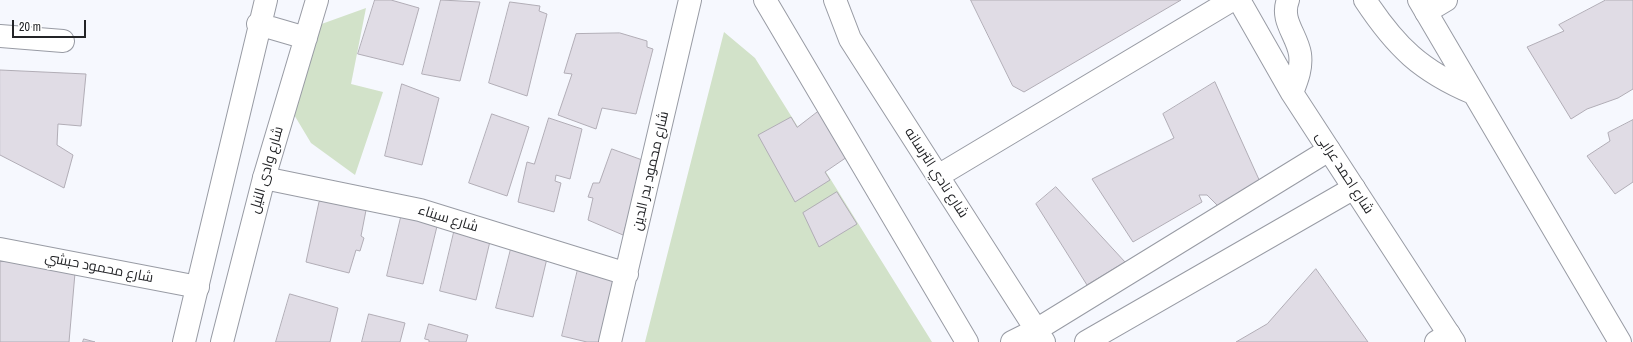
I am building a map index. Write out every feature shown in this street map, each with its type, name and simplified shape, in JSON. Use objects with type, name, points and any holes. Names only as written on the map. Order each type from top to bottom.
[{"type":"street","points":[[184,342],[258,24],[266,0]]},
{"type":"street","name":"شارع وادى النيل","points":[[222,342],[264,178],[317,0]]},
{"type":"street","name":"شارع محمود بدر الدين","points":[[610,342],[690,0]]},
{"type":"street","points":[[764,0],[968,342]]},
{"type":"street","name":"شارع نادي الترسانه","points":[[835,0],[850,39],[1040,336]]},
{"type":"street","points":[[938,176],[1232,0]]},
{"type":"street","name":"شارع احمد عرابى","points":[[1239,0],[1292,93],[1354,188],[1446,339]]},
{"type":"street","points":[[1288,0],[1285,14],[1300,53],[1298,80],[1292,93]]},
{"type":"street","points":[[1365,0],[1385,30],[1398,45],[1418,63],[1454,85],[1473,93]]},
{"type":"street","points":[[1446,0],[1422,6],[1620,342]]},
{"type":"street","points":[[258,24],[306,38]]},
{"type":"street","points":[[0,36],[63,41]]},
{"type":"street","points":[[1012,342],[1040,336],[1329,150]]},
{"type":"street","name":"شارع سيناء","points":[[264,178],[420,210],[627,274]]},
{"type":"street","points":[[1086,342],[1354,188]]},
{"type":"street","name":"شارع محمود حبشي","points":[[0,250],[198,287]]},
{"type":"green space","points":[[366,8],[351,84],[383,92],[355,175],[311,143],[290,108],[316,26]]},
{"type":"green space","points":[[724,32],[755,58],[932,342],[645,342]]},
{"type":"building","points":[[375,0],[391,0],[419,8],[403,65],[358,54]]},
{"type":"building","points":[[441,0],[480,2],[460,81],[422,74]]},
{"type":"building","points":[[971,0],[1181,0],[1024,92],[1013,86]]},
{"type":"building","points":[[1606,0],[1633,0],[1633,89],[1618,98],[1587,109],[1571,119],[1527,47],[1564,31],[1559,25]]},
{"type":"building","points":[[510,2],[540,6],[539,11],[547,14],[527,96],[489,83]]},
{"type":"building","points":[[620,33],[647,41],[647,47],[653,49],[636,114],[602,108],[596,129],[558,115],[572,74],[564,73],[576,34]]},
{"type":"building","points":[[0,70],[86,74],[81,126],[58,124],[57,145],[73,155],[64,188],[0,155]]},
{"type":"building","points":[[1215,82],[1261,184],[1223,211],[1207,195],[1199,195],[1202,202],[1133,242],[1092,179],[1174,138],[1163,114]]},
{"type":"building","points":[[402,84],[439,98],[422,165],[385,156]]},
{"type":"building","points":[[819,111],[847,157],[825,172],[830,180],[795,202],[758,135],[791,117],[797,127]]},
{"type":"building","points":[[492,114],[529,127],[507,196],[469,183]]},
{"type":"building","points":[[549,118],[582,129],[570,179],[556,175],[555,181],[561,183],[554,212],[518,202],[527,162],[534,164]]},
{"type":"building","points":[[1633,120],[1633,182],[1615,194],[1587,156],[1610,141],[1608,133]]},
{"type":"building","points":[[612,149],[645,161],[623,235],[588,220],[593,198],[588,197],[593,183],[599,183]]},
{"type":"building","points":[[1056,187],[1125,262],[1087,285],[1036,204]]},
{"type":"building","points":[[837,192],[857,224],[819,247],[803,213]]},
{"type":"building","points":[[336,195],[367,205],[361,236],[364,238],[360,251],[356,250],[349,273],[306,262],[319,202]]},
{"type":"building","points":[[403,209],[439,218],[423,284],[387,276]]},
{"type":"building","points":[[456,224],[492,233],[476,300],[440,291]]},
{"type":"building","points":[[513,241],[549,250],[533,317],[496,308]]},
{"type":"building","points":[[13,261],[75,273],[69,342],[0,342],[0,262]]},
{"type":"building","points":[[578,269],[614,278],[599,342],[587,342],[562,336]]},
{"type":"building","points":[[1316,269],[1368,342],[1236,342],[1267,324]]},
{"type":"building","points":[[290,294],[338,308],[330,342],[276,342]]},
{"type":"building","points":[[369,314],[405,323],[400,342],[362,342]]},
{"type":"building","points":[[429,324],[468,335],[466,342],[429,342],[429,340],[425,339]]},
{"type":"building","points":[[84,339],[95,342],[83,342]]}]
